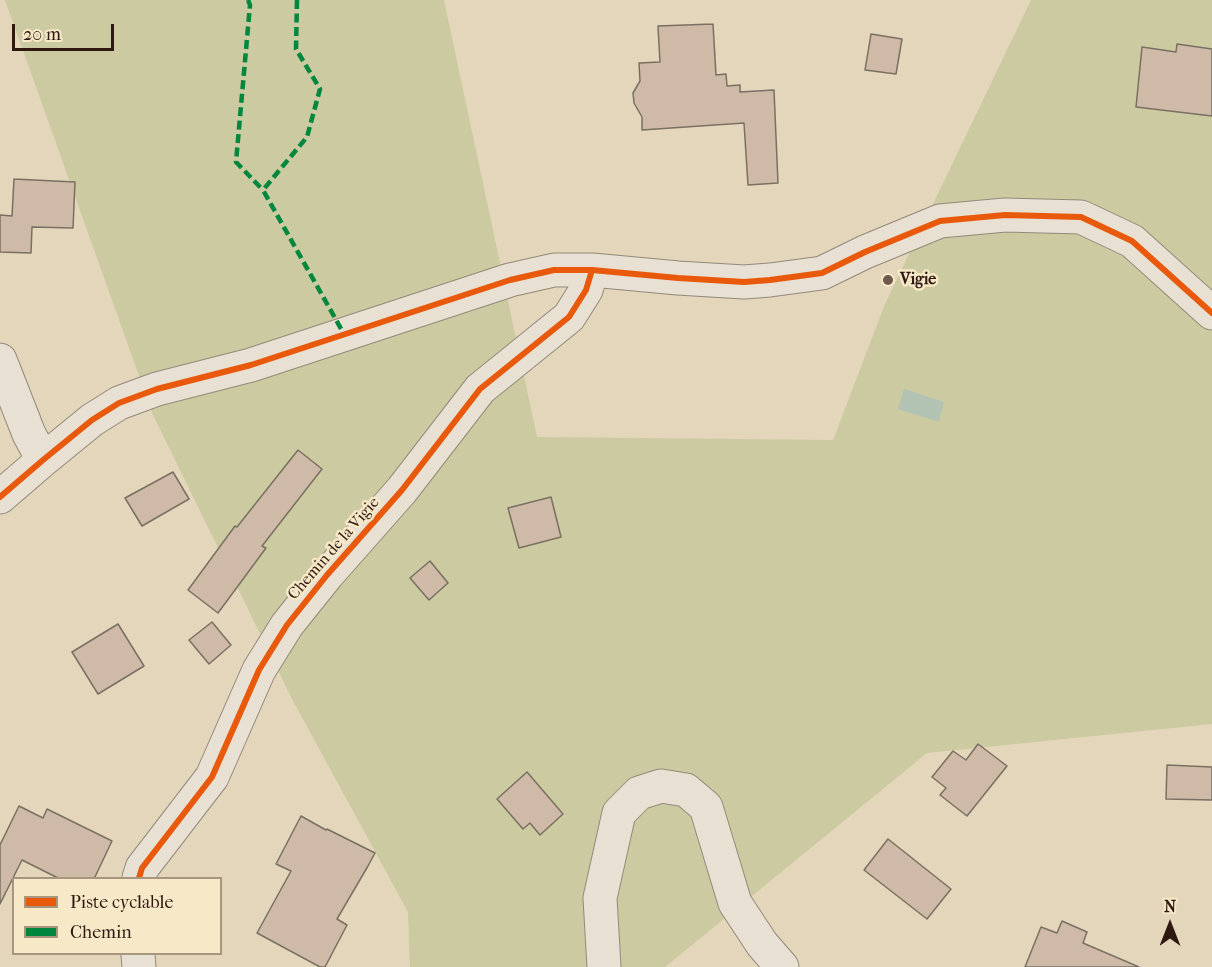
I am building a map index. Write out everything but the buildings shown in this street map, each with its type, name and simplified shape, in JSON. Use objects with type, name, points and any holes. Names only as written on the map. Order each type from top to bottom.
[{"type":"street","points":[[0,497],[92,420],[119,403],[157,389],[251,365],[510,280],[554,270],[592,270],[744,282],[771,280],[822,273],[940,221],[1005,214],[1081,217],[1132,241],[1212,313]]},
{"type":"street","name":"Chemin de la Vigie","points":[[140,877],[142,868],[212,777],[259,670],[287,624],[402,490],[480,389],[569,317],[586,290],[592,270]]},
{"type":"street","points":[[0,360],[29,434],[43,460]]},
{"type":"street","points":[[604,967],[600,898],[619,813],[639,793],[661,786],[686,790],[706,807],[735,903],[762,944],[782,967]]},
{"type":"shaded area","points":[[5,0],[444,0],[537,437],[833,440],[885,304],[1031,0],[1212,0],[1212,724],[927,753],[665,967],[410,967],[408,912],[292,699],[153,415]]},
{"type":"shaded area","points":[[904,389],[944,402],[939,422],[898,409]]},
{"type":"marked path","points":[[248,0],[250,5],[236,162],[263,190]]},
{"type":"marked path","points":[[297,0],[296,49],[320,89],[307,137],[263,190],[344,334]]},
{"type":"cycle path","points":[[0,497],[92,420],[119,403],[157,389],[251,365],[510,280],[554,270],[592,270],[744,282],[770,280],[822,273],[865,252],[940,221],[1005,215],[1081,217],[1132,241],[1212,313]]},
{"type":"cycle path","points":[[139,877],[142,868],[212,777],[259,670],[287,625],[327,575],[402,490],[480,389],[569,317],[586,290],[592,270]]},
{"type":"place","name":"Vigie","points":[[888,280]]}]
